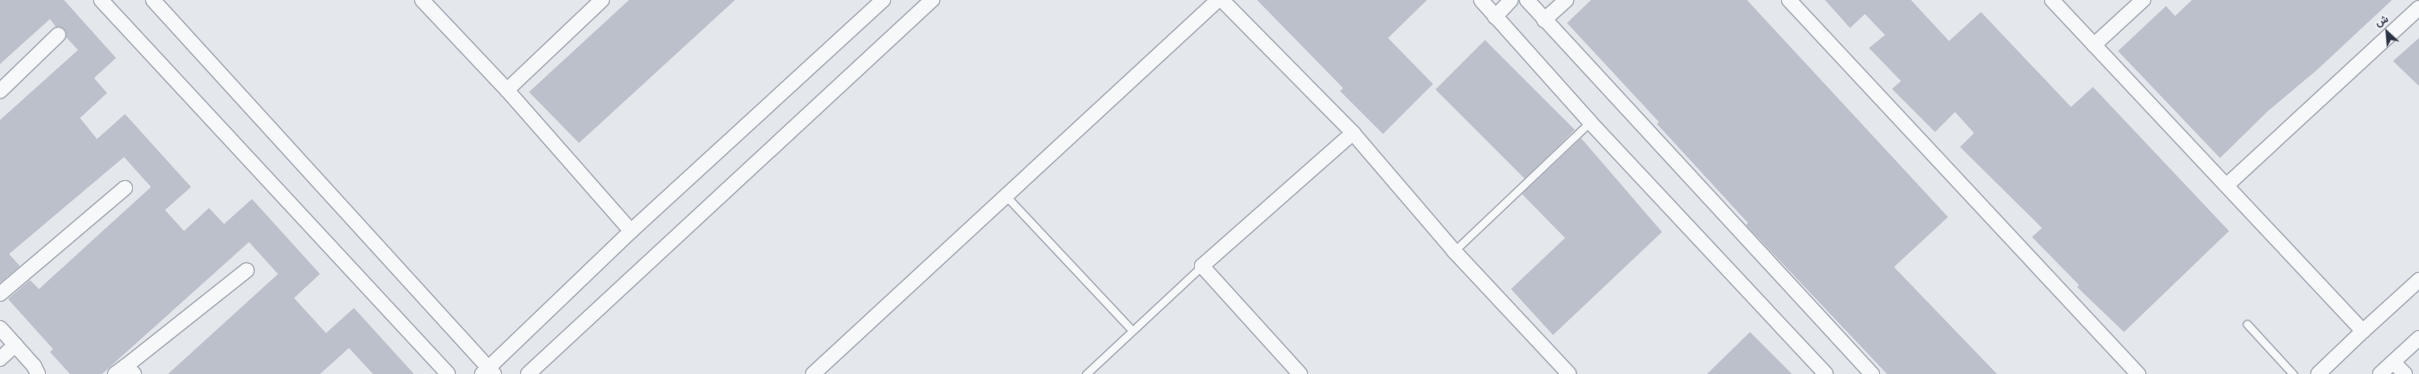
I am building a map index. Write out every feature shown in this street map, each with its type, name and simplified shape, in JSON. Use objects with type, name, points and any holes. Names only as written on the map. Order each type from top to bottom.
[{"type":"street","points":[[101,0],[448,374]]},
{"type":"street","points":[[153,0],[488,372],[631,231],[883,0]]},
{"type":"street","points":[[422,0],[507,90],[631,231]]},
{"type":"street","points":[[507,90],[602,0]]},
{"type":"street","points":[[528,374],[932,0]]},
{"type":"street","points":[[813,374],[1218,0]]},
{"type":"street","points":[[1222,0],[1353,133],[1454,251],[1569,374]]},
{"type":"street","points":[[1480,0],[1590,122],[1826,374]]},
{"type":"street","points":[[1495,17],[1511,0]]},
{"type":"street","points":[[1527,0],[1872,374]]},
{"type":"street","points":[[1544,20],[1566,0]]},
{"type":"street","points":[[1789,0],[2138,374]]},
{"type":"street","points":[[2052,0],[2363,331]]},
{"type":"street","points":[[2094,45],[2143,0]]},
{"type":"street","points":[[2227,185],[2419,8]]},
{"type":"street","points":[[0,91],[58,35]]},
{"type":"street","points":[[1300,374],[1202,266],[1353,133]]},
{"type":"street","points":[[0,294],[125,188]]},
{"type":"street","points":[[125,371],[247,270]]},
{"type":"street","points":[[2318,374],[2419,280]]},
{"type":"street","points":[[0,328],[38,374]]},
{"type":"street","points":[[2380,374],[2419,338]]},
{"type":"street","points":[[0,359],[15,345]]},
{"type":"street","points":[[2393,362],[2405,374]]},
{"type":"lane","points":[[1454,251],[1590,122]]},
{"type":"lane","points":[[1006,196],[1132,330]]},
{"type":"lane","points":[[1086,374],[1202,266]]},
{"type":"lane","points":[[2247,324],[2293,374]]},
{"type":"building","points":[[0,0],[64,0],[116,58],[94,78],[107,93],[80,118],[97,139],[125,114],[191,187],[165,210],[184,231],[209,208],[224,224],[252,199],[320,274],[294,298],[326,333],[354,308],[414,374],[373,374],[349,348],[320,374],[168,374],[278,274],[249,242],[102,374],[70,374],[50,352],[53,349],[8,299],[30,280],[39,289],[151,187],[124,157],[9,254],[20,266],[0,283],[0,120],[78,50],[66,37],[64,29],[56,27],[50,19],[0,64]]},
{"type":"building","points":[[629,0],[735,0],[579,143],[529,92]]},
{"type":"building","points":[[1257,0],[1427,0],[1388,38],[1433,84],[1383,134],[1340,91],[1343,88]]},
{"type":"building","points":[[1591,0],[1747,0],[1948,217],[1894,267],[1997,374],[1887,374],[1746,225],[1748,223],[1657,124],[1659,122],[1567,23]]},
{"type":"building","points":[[1825,0],[1911,0],[1949,41],[1981,12],[2071,107],[2093,87],[2229,231],[2124,332],[2077,287],[2079,285],[2032,237],[2042,228],[1960,147],[1974,133],[1955,112],[1935,132],[1892,89],[1901,81],[1869,48],[1885,35],[1865,14],[1850,28]]},
{"type":"building","points":[[2192,0],[2392,0],[2318,69],[2268,111],[2220,158],[2118,51],[2166,6],[2175,16]]},
{"type":"building","points":[[2419,38],[2419,86],[2393,61]]},
{"type":"building","points":[[1485,40],[1575,130],[1525,179],[1436,89]]},
{"type":"building","points":[[1581,138],[1662,232],[1553,335],[1511,289],[1565,238],[1522,194]]},
{"type":"building","points":[[1750,332],[1792,374],[1707,374]]}]
